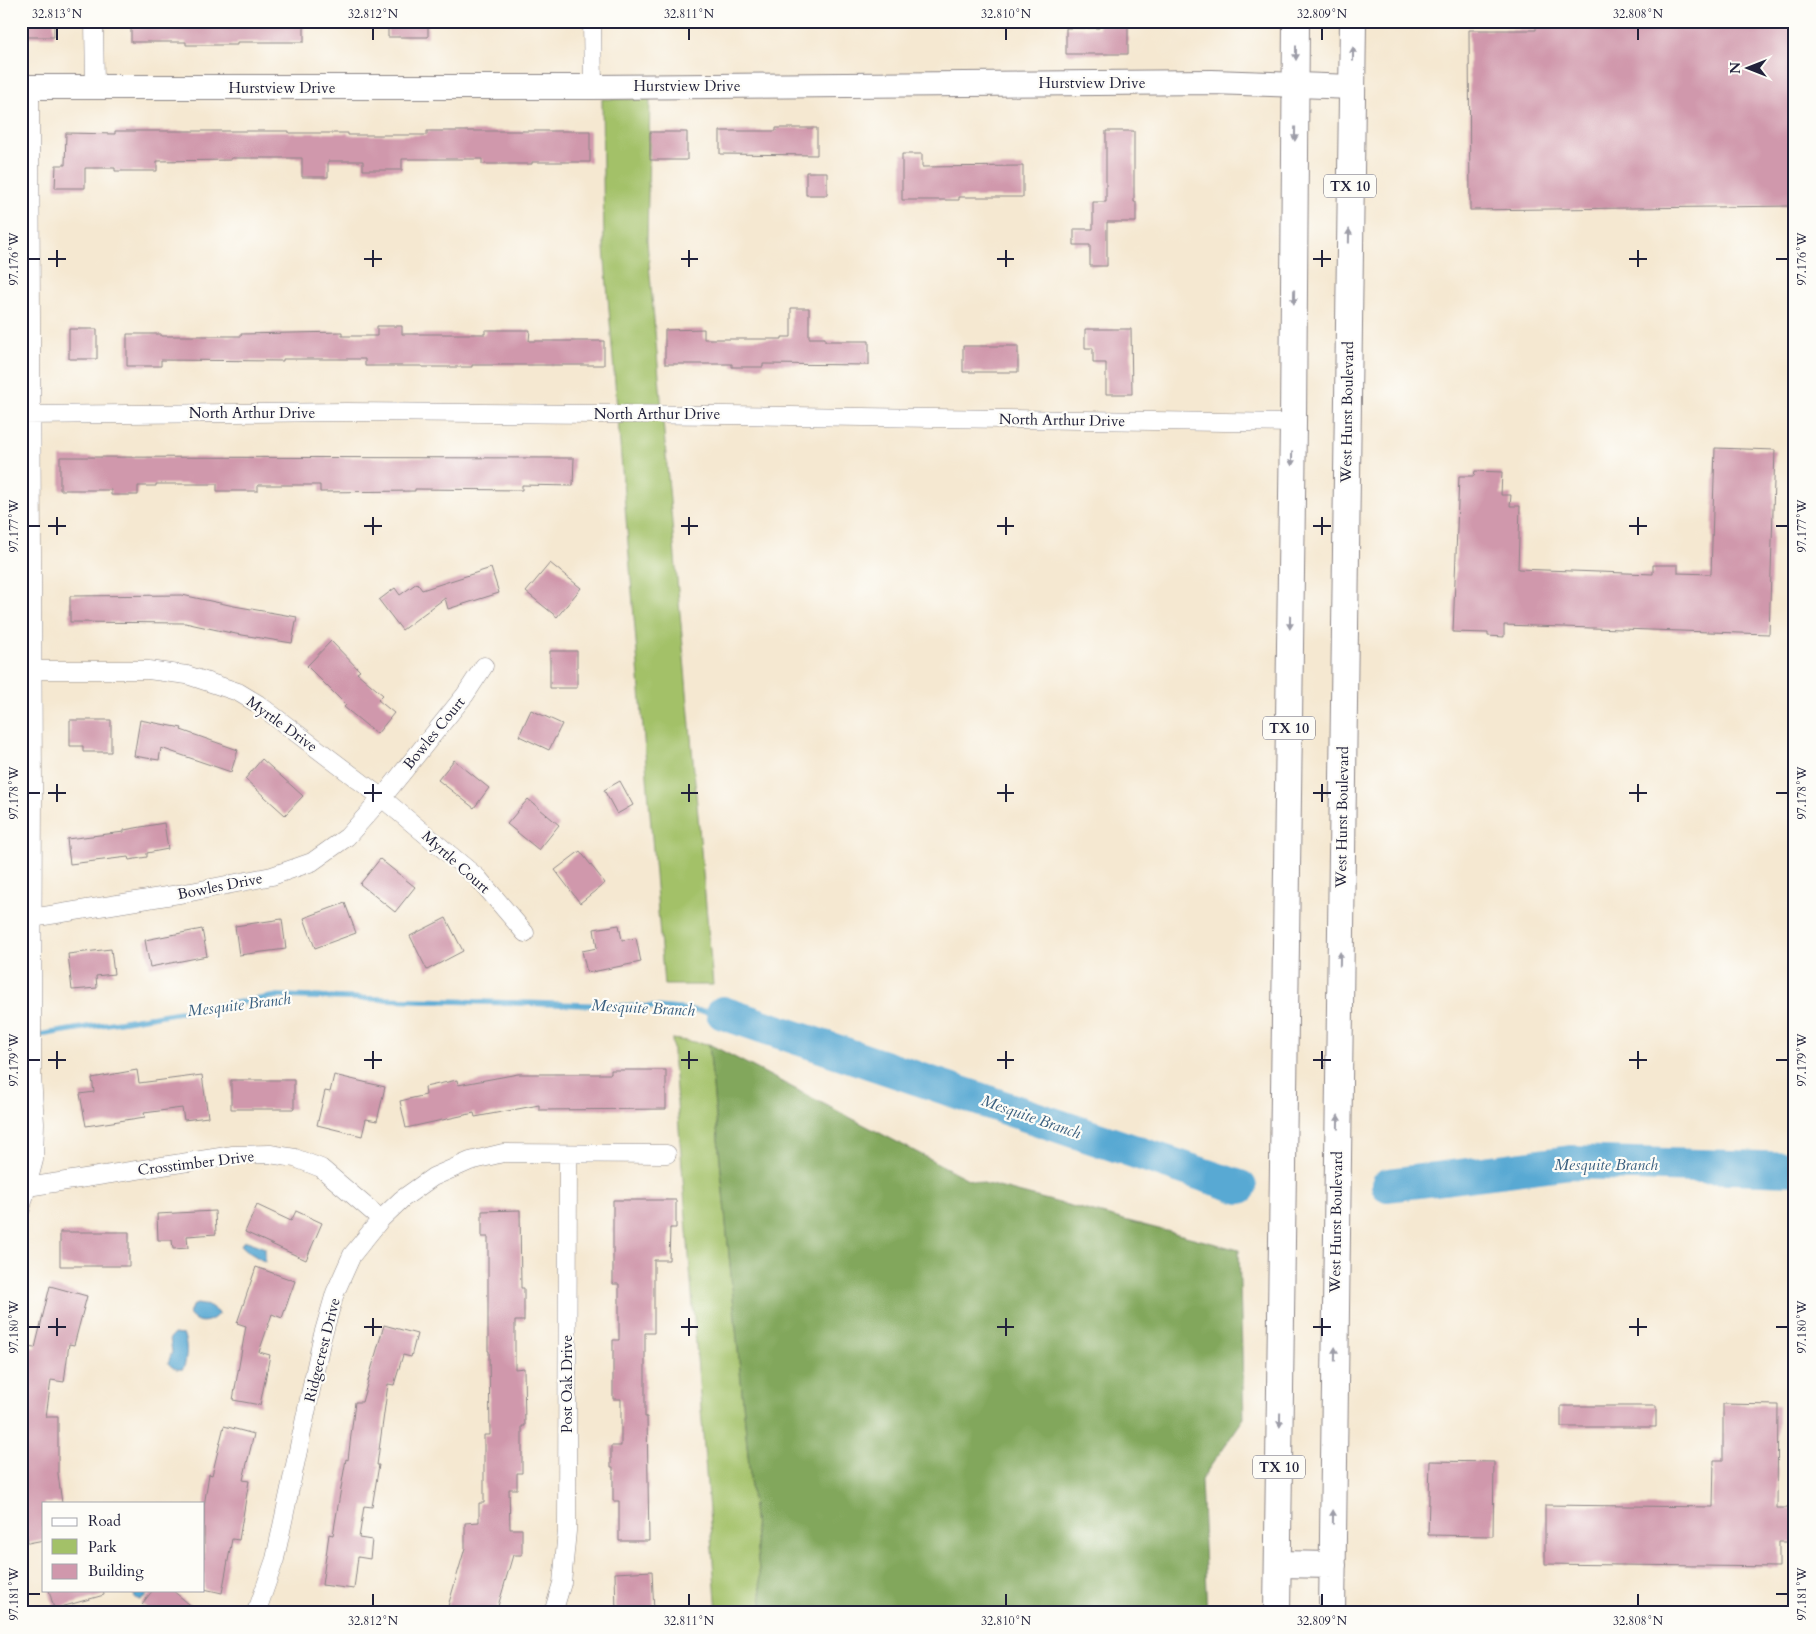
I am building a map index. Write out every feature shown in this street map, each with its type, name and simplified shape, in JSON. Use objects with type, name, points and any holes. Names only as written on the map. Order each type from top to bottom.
[{"type":"main road","name":"TX 10","points":[[1277,1613],[1293,423],[1296,21]]},
{"type":"main road","name":"West Hurst Boulevard","points":[[1332,1613],[1348,285],[1353,21]]},
{"type":"main road","points":[[1278,1564],[1332,1566]]},
{"type":"street","points":[[94,21],[95,87]]},
{"type":"street","points":[[592,21],[592,87]]},
{"type":"street","name":"Hurstview Drive","points":[[26,86],[592,87],[1212,82],[1352,87]]},
{"type":"street","points":[[21,1209],[24,1188],[34,1160],[35,1123],[32,1076],[32,918],[27,670],[26,86]]},
{"type":"street","name":"North Arthur Drive","points":[[26,415],[346,412],[1293,423]]},
{"type":"street","name":"Bowles Court","points":[[382,798],[465,695],[484,666]]},
{"type":"street","name":"Myrtle Drive","points":[[27,670],[148,670],[187,674],[212,682],[238,692],[258,704],[382,798]]},
{"type":"street","name":"Bowles Drive","points":[[32,918],[272,876],[312,862],[347,837],[382,798]]},
{"type":"street","name":"Myrtle Court","points":[[382,798],[478,878],[524,933]]},
{"type":"street","name":"Ridgecrest Drive","points":[[255,1613],[275,1559],[322,1338],[335,1293],[352,1255],[381,1219],[402,1199],[433,1177],[470,1161],[503,1153],[668,1154]]},
{"type":"street","name":"Crosstimber Drive","points":[[24,1188],[233,1155],[270,1154],[295,1158],[320,1168],[381,1219]]},
{"type":"street","name":"Post Oak Drive","points":[[553,1613],[562,1583],[567,1530],[568,1154]]},
{"type":"green space","points":[[602,99],[650,99],[647,241],[713,985],[664,985],[604,248]]},
{"type":"green space","points":[[672,1039],[709,1044],[763,1613],[717,1613]]},
{"type":"green space","points":[[709,1044],[968,1179],[1239,1250],[1244,1418],[1201,1480],[1207,1613],[763,1613]]},
{"type":"water","points":[[247,1241],[265,1248],[265,1262],[241,1245]]},
{"type":"water","points":[[197,1304],[210,1306],[219,1313],[208,1321],[200,1322],[189,1314],[192,1306]]},
{"type":"water","points":[[174,1334],[183,1335],[185,1338],[186,1357],[183,1369],[174,1368],[168,1363],[172,1352],[170,1338]]},
{"type":"water","points":[[134,1592],[147,1592],[146,1597],[141,1600],[135,1598]]},
{"type":"building","points":[[21,21],[54,21],[54,37],[21,37]]},
{"type":"building","points":[[131,21],[304,21],[304,42],[237,42],[237,45],[186,45],[186,42],[131,42]]},
{"type":"building","points":[[388,21],[428,21],[428,37],[388,37]]},
{"type":"building","points":[[1099,21],[1128,21],[1128,54],[1066,54],[1066,28],[1099,28]]},
{"type":"building","points":[[1536,21],[1795,21],[1795,206],[1470,210],[1469,30],[1536,30]]},
{"type":"building","points":[[776,128],[817,128],[817,155],[720,154],[720,131],[776,131]]},
{"type":"building","points":[[115,131],[289,131],[289,133],[348,133],[348,135],[427,135],[427,131],[590,131],[590,162],[482,164],[482,159],[402,159],[402,170],[363,170],[363,161],[328,161],[328,177],[302,177],[302,158],[157,161],[157,171],[115,171],[115,168],[85,168],[85,188],[55,188],[56,165],[65,165],[66,133],[115,134]]},
{"type":"building","points":[[1106,131],[1134,131],[1134,202],[1136,202],[1136,222],[1107,222],[1107,266],[1090,266],[1090,245],[1074,245],[1074,229],[1093,229],[1093,202],[1106,202]]},
{"type":"building","points":[[650,132],[687,132],[687,160],[650,160]]},
{"type":"building","points":[[902,154],[922,154],[922,167],[1023,166],[1023,197],[959,197],[959,200],[902,200]]},
{"type":"building","points":[[806,172],[827,172],[827,195],[806,195]]},
{"type":"building","points":[[791,308],[809,308],[809,338],[825,338],[825,341],[869,341],[869,365],[763,364],[763,367],[732,367],[732,364],[665,364],[665,330],[704,329],[704,339],[782,339],[782,337],[791,337]]},
{"type":"building","points":[[377,326],[402,326],[402,334],[485,334],[485,330],[530,330],[529,341],[604,341],[604,365],[365,366],[365,359],[283,359],[283,361],[161,360],[161,366],[127,366],[127,334],[241,336],[241,334],[342,332],[342,336],[377,336]]},
{"type":"building","points":[[69,329],[97,329],[97,359],[69,359]]},
{"type":"building","points":[[1085,329],[1131,329],[1132,394],[1106,394],[1106,363],[1093,363],[1093,348],[1085,348]]},
{"type":"building","points":[[963,346],[1018,346],[1018,372],[963,372]]},
{"type":"building","points":[[1715,448],[1775,450],[1769,634],[1504,625],[1504,637],[1488,636],[1488,633],[1453,632],[1459,476],[1474,476],[1475,471],[1502,472],[1501,495],[1511,495],[1510,506],[1520,506],[1518,569],[1653,574],[1653,565],[1678,565],[1678,573],[1711,574]]},
{"type":"building","points":[[60,457],[574,458],[573,486],[522,485],[522,490],[415,489],[415,491],[320,492],[320,485],[258,485],[258,491],[217,491],[217,484],[156,484],[156,486],[138,486],[138,495],[111,495],[111,490],[60,490]]},
{"type":"building","points":[[550,563],[581,588],[557,617],[526,592]]},
{"type":"building","points":[[491,568],[499,593],[448,609],[445,598],[402,630],[379,600],[395,588],[400,595],[417,583],[422,590]]},
{"type":"building","points":[[182,595],[297,617],[292,643],[185,623],[70,622],[70,596]]},
{"type":"building","points":[[331,641],[360,671],[357,673],[383,695],[378,700],[394,713],[377,734],[344,707],[346,705],[307,666]]},
{"type":"building","points":[[550,651],[577,651],[577,688],[550,688]]},
{"type":"building","points":[[531,710],[562,724],[549,750],[519,736]]},
{"type":"building","points":[[70,720],[111,720],[111,752],[83,752],[83,746],[70,746]]},
{"type":"building","points":[[140,720],[182,728],[181,730],[238,750],[231,772],[161,748],[159,760],[134,756]]},
{"type":"building","points":[[262,759],[303,796],[285,815],[245,779]]},
{"type":"building","points":[[454,760],[489,788],[474,808],[438,780]]},
{"type":"building","points":[[620,781],[633,805],[617,814],[604,790]]},
{"type":"building","points":[[528,799],[559,825],[539,850],[507,824]]},
{"type":"building","points":[[164,823],[168,849],[147,853],[147,857],[129,860],[128,857],[70,864],[67,839],[124,832],[124,830]]},
{"type":"building","points":[[580,851],[605,883],[580,903],[555,870]]},
{"type":"building","points":[[380,859],[415,887],[395,912],[360,884]]},
{"type":"building","points":[[345,903],[356,933],[315,948],[304,918]]},
{"type":"building","points":[[446,918],[463,951],[427,970],[410,936]]},
{"type":"building","points":[[282,919],[286,949],[239,955],[235,926]]},
{"type":"building","points":[[619,925],[622,940],[636,938],[641,962],[587,973],[582,951],[597,948],[594,929]]},
{"type":"building","points":[[202,929],[207,956],[150,967],[145,940]]},
{"type":"building","points":[[111,949],[114,974],[96,976],[97,988],[72,990],[68,954]]},
{"type":"building","points":[[137,1070],[139,1083],[202,1075],[208,1117],[184,1120],[182,1108],[144,1113],[145,1117],[86,1126],[80,1094],[94,1092],[92,1078]]},
{"type":"building","points":[[611,1070],[666,1070],[666,1109],[539,1110],[539,1105],[475,1117],[474,1113],[406,1128],[400,1101],[426,1095],[425,1087],[457,1080],[458,1085],[518,1074],[611,1074]]},
{"type":"building","points":[[334,1075],[385,1087],[377,1121],[366,1119],[362,1136],[317,1125],[325,1091],[330,1092]]},
{"type":"building","points":[[231,1080],[294,1080],[294,1109],[231,1109]]},
{"type":"building","points":[[613,1200],[676,1200],[676,1228],[670,1228],[669,1260],[654,1260],[654,1333],[645,1333],[645,1417],[647,1417],[649,1541],[619,1541],[619,1501],[613,1501],[611,1446],[621,1446],[621,1399],[613,1399],[613,1340],[619,1340],[619,1284],[613,1284]]},
{"type":"building","points":[[257,1205],[291,1221],[296,1211],[322,1223],[306,1260],[245,1232]]},
{"type":"building","points":[[520,1210],[521,1288],[524,1288],[524,1321],[515,1321],[515,1369],[524,1368],[525,1426],[522,1426],[522,1473],[517,1473],[517,1489],[509,1489],[510,1529],[522,1529],[522,1555],[513,1555],[496,1613],[446,1613],[465,1548],[465,1523],[479,1522],[479,1503],[484,1503],[484,1435],[490,1435],[488,1237],[482,1237],[482,1211]]},
{"type":"building","points":[[215,1211],[216,1234],[187,1236],[188,1248],[173,1249],[172,1240],[158,1240],[157,1214]]},
{"type":"building","points":[[60,1232],[129,1232],[129,1266],[60,1266]]},
{"type":"building","points":[[256,1267],[295,1281],[282,1318],[272,1314],[259,1352],[270,1355],[260,1405],[233,1400],[246,1326],[237,1323]]},
{"type":"building","points":[[50,1286],[87,1296],[74,1345],[69,1344],[64,1382],[51,1380],[46,1417],[58,1417],[58,1474],[62,1502],[42,1502],[42,1540],[28,1543],[21,1499],[21,1486],[23,1486],[21,1378],[25,1347],[35,1348]]},
{"type":"building","points":[[384,1325],[417,1334],[411,1357],[403,1355],[394,1385],[388,1384],[377,1465],[379,1465],[372,1507],[364,1506],[359,1538],[372,1540],[370,1559],[358,1557],[354,1589],[322,1585],[329,1534],[333,1535],[346,1459],[348,1460],[355,1402],[362,1402]]},
{"type":"building","points":[[1723,1404],[1778,1405],[1777,1508],[1795,1508],[1795,1542],[1779,1542],[1779,1567],[1545,1564],[1545,1505],[1713,1507],[1714,1460],[1723,1460]]},
{"type":"building","points":[[1561,1406],[1656,1406],[1656,1427],[1561,1427]]},
{"type":"building","points":[[224,1426],[254,1434],[243,1480],[249,1481],[239,1540],[232,1539],[222,1593],[205,1589],[205,1502],[209,1474],[212,1475]]},
{"type":"building","points":[[1430,1461],[1494,1462],[1493,1536],[1428,1535]]},
{"type":"building","points":[[652,1571],[654,1613],[616,1613],[615,1573]]},
{"type":"building","points":[[50,1592],[103,1592],[104,1595],[54,1609]]},
{"type":"building","points":[[151,1592],[174,1592],[200,1613],[152,1613],[142,1604]]},
{"type":"waterway","name":"Mesquite Branch","points":[[21,1038],[278,996],[656,1007],[723,1013]]},
{"type":"waterway","name":"Mesquite Branch","points":[[723,1013],[1240,1187]]},
{"type":"waterway","name":"Mesquite Branch","points":[[1388,1185],[1571,1162],[1795,1169]]}]
